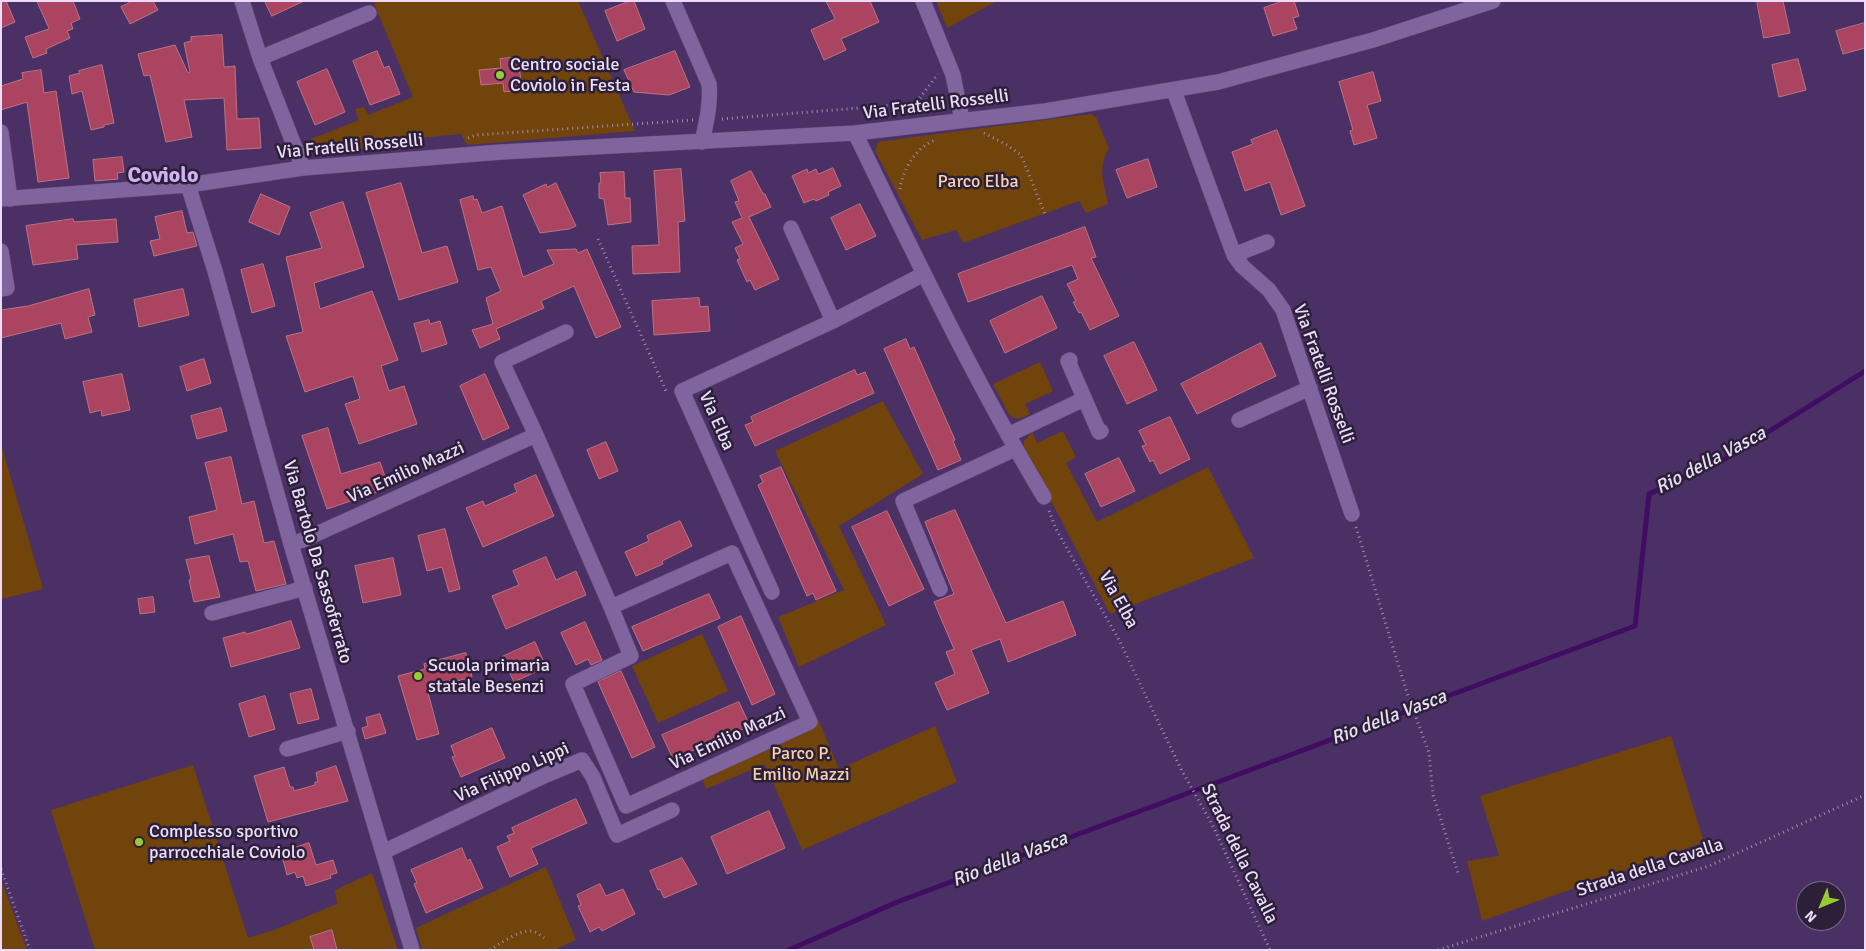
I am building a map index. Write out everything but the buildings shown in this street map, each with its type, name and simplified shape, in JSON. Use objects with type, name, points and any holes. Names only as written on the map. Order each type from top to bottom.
[{"type":"street","points":[[242,1],[260,58],[303,168]]},
{"type":"street","points":[[673,1],[710,91],[702,142]]},
{"type":"street","points":[[923,1],[950,68],[962,120]]},
{"type":"street","name":"Via Fratelli Rosselli","points":[[6,199],[188,185],[303,168],[502,152],[855,133],[1045,111],[1174,91],[1218,82],[1373,40],[1493,1]]},
{"type":"street","points":[[260,58],[369,13]]},
{"type":"street","name":"Via Fratelli Rosselli","points":[[1174,91],[1234,254],[1242,266],[1269,290],[1283,310],[1352,514]]},
{"type":"street","points":[[1,132],[6,199]]},
{"type":"street","points":[[855,133],[924,274],[1015,449],[1044,497]]},
{"type":"street","name":"Via Bartolo Da Sassoferrato","points":[[188,185],[215,271],[292,544],[412,950]]},
{"type":"street","points":[[791,228],[832,321]]},
{"type":"street","points":[[1234,254],[1267,242]]},
{"type":"street","points":[[1,251],[7,288],[1,289]]},
{"type":"street","name":"Via Elba","points":[[772,592],[682,391],[832,321],[924,274]]},
{"type":"street","name":"Via Emilio Mazzi","points":[[566,332],[502,362],[631,656],[572,684],[626,806],[810,722],[732,552],[611,607]]},
{"type":"street","points":[[1070,360],[1068,361],[1084,399],[1099,432],[1101,432]]},
{"type":"street","points":[[1239,420],[1310,388]]},
{"type":"street","points":[[1008,435],[1084,399]]},
{"type":"street","name":"Via Emilio Mazzi","points":[[292,544],[536,436]]},
{"type":"street","points":[[940,589],[902,501],[1015,449]]},
{"type":"street","points":[[212,613],[305,588]]},
{"type":"street","points":[[287,749],[348,731]]},
{"type":"street","name":"Via Filippo Lippi","points":[[383,852],[582,760],[593,777],[617,835],[672,810]]},
{"type":"path","points":[[462,142],[476,135],[909,104],[919,99],[939,73],[950,68]]},
{"type":"path","points":[[976,134],[992,132]]},
{"type":"path","points":[[984,133],[1007,145],[1021,156],[1045,214]]},
{"type":"path","points":[[900,191],[903,178],[912,159],[932,141],[943,139]]},
{"type":"path","points":[[598,239],[669,396],[682,391]]},
{"type":"path","name":"Via Elba","points":[[1044,497],[1056,529],[1119,640],[1182,771]]},
{"type":"path","points":[[1352,514],[1407,693],[1429,753],[1433,795],[1458,873]]},
{"type":"path","name":"Strada della Cavalla","points":[[1182,771],[1213,826],[1270,950]]},
{"type":"path","name":"Strada della Cavalla","points":[[1438,950],[1709,866],[1865,795]]},
{"type":"path","points":[[1,869],[30,950]]},
{"type":"path","points":[[490,950],[528,930],[544,938]]},
{"type":"green space","points":[[373,1],[578,1],[635,131],[467,145],[461,134],[420,138],[327,155],[313,145],[311,139],[359,120],[355,109],[364,107],[368,115],[413,97]]},
{"type":"green space","points":[[936,1],[997,1],[947,28]]},
{"type":"green space","name":"Parco Elba","points":[[1091,114],[1096,117],[1109,148],[1102,169],[1108,204],[1086,213],[1079,201],[963,243],[956,230],[922,240],[875,151],[878,142],[883,141]]},
{"type":"green space","points":[[1040,362],[1053,391],[1025,404],[1030,414],[1020,418],[1012,417],[1009,415],[993,384]]},
{"type":"green space","points":[[883,401],[923,474],[839,526],[886,625],[799,667],[778,617],[844,590],[775,451]]},
{"type":"green space","points":[[1063,431],[1076,457],[1066,463],[1097,522],[1208,467],[1254,558],[1110,614],[1024,449],[1024,441],[1032,432],[1037,443]]},
{"type":"green space","points":[[1,444],[43,589],[1,599]]},
{"type":"green space","points":[[702,634],[728,691],[658,723],[632,666]]},
{"type":"green space","name":"Parco P. Emilio Mazzi","points":[[819,721],[839,769],[935,726],[957,782],[802,850],[765,764],[706,789],[700,773],[810,722]]},
{"type":"green space","points":[[1671,736],[1704,842],[1482,921],[1467,861],[1499,856],[1480,796]]},
{"type":"green space","name":"Complesso sportivo parrocchiale Coviolo","points":[[193,765],[248,938],[274,930],[337,904],[335,890],[372,873],[398,950],[95,950],[51,810]]},
{"type":"green space","points":[[546,867],[576,940],[554,950],[422,950],[416,928]]},
{"type":"green space","points":[[1,880],[27,950],[1,950]]},
{"type":"waterway","name":"Rio della Vasca","points":[[789,950],[897,902],[1635,626],[1649,494],[1725,459],[1865,371]]},
{"type":"place","name":"Centro sociale Coviolo in Festa","points":[[500,75]]},
{"type":"place","name":"Scuola primaria statale Besenzi","points":[[418,676]]},
{"type":"place","name":"Complesso sportivo parrocchiale Coviolo","points":[[139,842]]},
{"type":"district","name":"Coviolo","points":[[163,176]]}]
